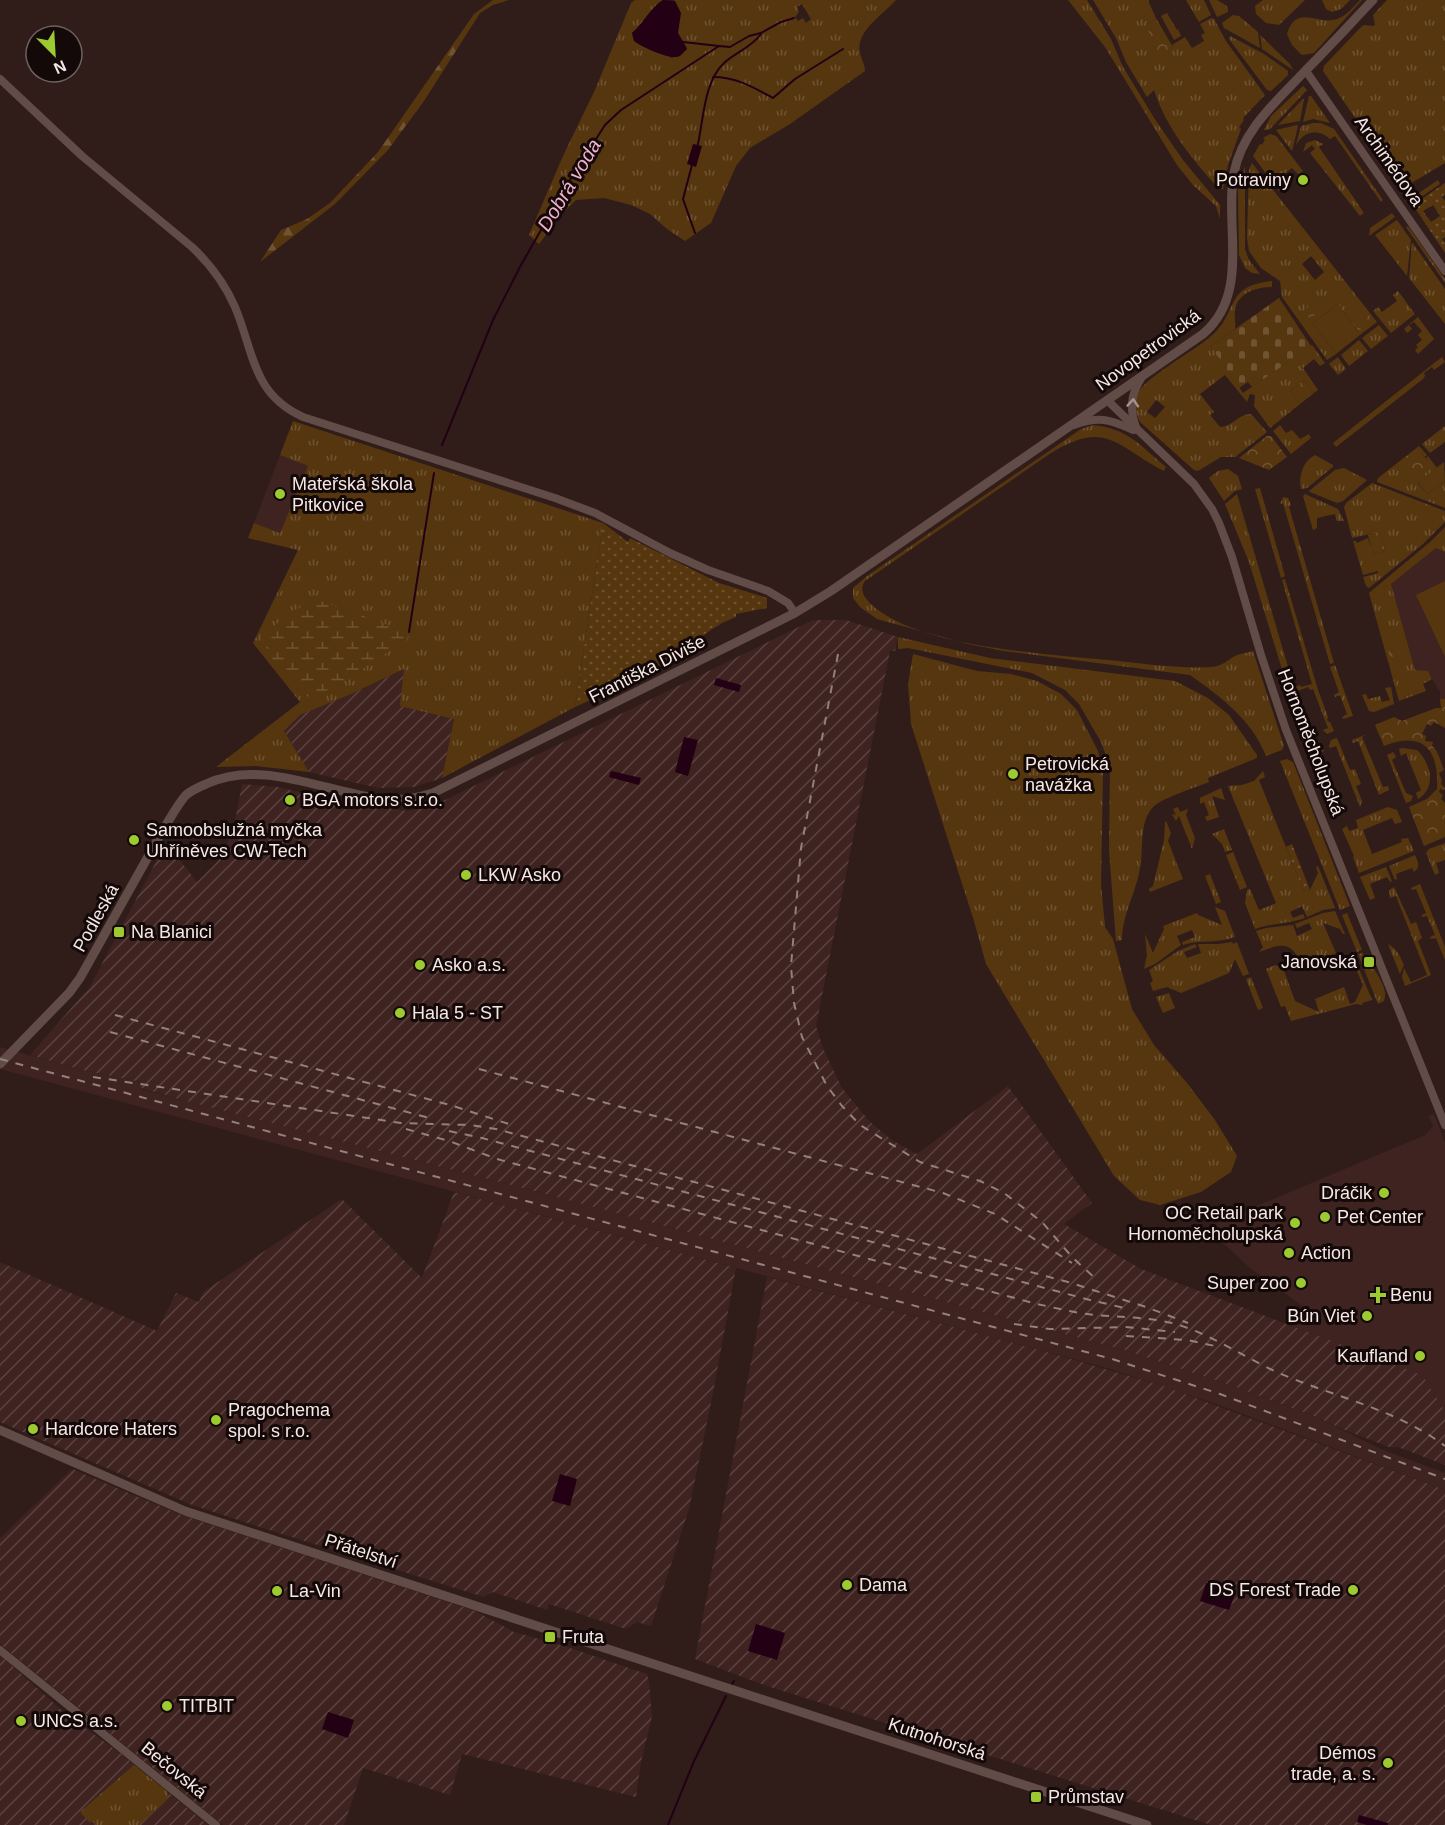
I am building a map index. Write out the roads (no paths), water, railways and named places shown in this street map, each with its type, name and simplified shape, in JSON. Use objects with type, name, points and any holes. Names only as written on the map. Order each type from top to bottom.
[{"type":"main road","name":"Novopetrovická","points":[[1056,434],[1203,334],[1218,318],[1224,309],[1233,266],[1232,186],[1238,157],[1257,123],[1373,0]]},
{"type":"main road","name":"Františka Diviše","points":[[210,782],[242,775],[260,776],[302,781],[384,799],[405,800],[424,796],[532,745],[795,613],[831,591],[1056,434]]},
{"type":"main road","name":"Podleská","points":[[0,1065],[69,993],[80,978],[186,795],[210,782]]},
{"type":"main road","name":"Přátelství","points":[[0,1430],[185,1511],[718,1685]]},
{"type":"main road","name":"Kutnohorská","points":[[718,1685],[1147,1825]]},
{"type":"street","name":"Archimédova","points":[[1306,71],[1445,271]]},
{"type":"street","points":[[0,79],[82,156],[206,261],[220,279],[234,304],[254,365],[263,383],[285,408],[303,417],[595,513],[670,554],[768,591],[788,603],[795,613]]},
{"type":"street","points":[[1139,433],[1132,415],[1132,398],[1135,387],[1144,375]]},
{"type":"street","name":"Hornoměcholupská","points":[[1107,400],[1194,484],[1212,509],[1223,531],[1286,730],[1445,1125]]},
{"type":"street","points":[[1056,434],[1075,424],[1099,419],[1110,420],[1139,433]]},
{"type":"street","name":"Bečovská","points":[[0,1650],[216,1825]]},
{"type":"waterway","name":"Dobrá voda","points":[[442,445],[493,320],[521,265],[568,183],[605,125],[621,110],[719,46],[730,47],[749,36],[794,18]]},
{"type":"waterway","points":[[697,148],[708,91],[717,71],[761,34]]},
{"type":"waterway","points":[[683,42],[719,46]]},
{"type":"waterway","points":[[713,77],[737,81],[773,98],[795,79],[843,49]]},
{"type":"waterway","points":[[692,165],[683,199],[695,233]]},
{"type":"waterway","name":"Dobrá voda","points":[[409,632],[434,473]]},
{"type":"waterway","points":[[668,1825],[694,1761],[726,1696]]},
{"type":"railway","points":[[838,654],[801,848],[791,966],[794,1003],[802,1037],[827,1086],[860,1125],[920,1162],[980,1181],[1004,1193],[1042,1222],[1072,1257],[1097,1280]]},
{"type":"railway","points":[[115,1015],[450,1105],[515,1126]]},
{"type":"railway","points":[[110,1032],[433,1119]]},
{"type":"railway","points":[[0,1059],[1112,1359],[1220,1394],[1445,1479]]},
{"type":"railway","points":[[479,1069],[943,1193],[995,1214],[1072,1263]]},
{"type":"railway","points":[[93,1077],[401,1123],[470,1125],[496,1129],[1068,1282],[1188,1323]]},
{"type":"railway","points":[[406,1129],[449,1141],[497,1159],[1037,1304],[1088,1314],[1143,1318],[1186,1327],[1279,1373],[1406,1422],[1445,1446]]},
{"type":"railway","points":[[449,1131],[1129,1309]]},
{"type":"railway","points":[[1014,1324],[1050,1329],[1126,1327],[1175,1332]]},
{"type":"railway","points":[[1126,1336],[1187,1340],[1215,1346]]},
{"type":"place","name":"Potraviny","points":[[1303,180]]},
{"type":"place","name":"Mateřská škola Pitkovice","points":[[280,494]]},
{"type":"place","name":"Petrovická navážka","points":[[1013,774]]},
{"type":"place","name":"BGA motors s.r.o.","points":[[290,800]]},
{"type":"place","name":"Samoobslužná myčka Uhříněves CW-Tech","points":[[134,840]]},
{"type":"place","name":"LKW Asko","points":[[466,875]]},
{"type":"place","name":"Na Blanici","points":[[119,932]]},
{"type":"place","name":"Janovská","points":[[1369,962]]},
{"type":"place","name":"Asko a.s.","points":[[420,965]]},
{"type":"place","name":"Hala 5 - ST","points":[[400,1013]]},
{"type":"place","name":"Dráčik","points":[[1384,1193]]},
{"type":"place","name":"Pet Center","points":[[1325,1217]]},
{"type":"place","name":"OC Retail park Hornoměcholupská","points":[[1295,1223]]},
{"type":"place","name":"Action","points":[[1289,1253]]},
{"type":"place","name":"Super zoo","points":[[1301,1283]]},
{"type":"place","name":"Benu","points":[[1378,1295]]},
{"type":"place","name":"Bún Viet","points":[[1367,1316]]},
{"type":"place","name":"Kaufland","points":[[1420,1356]]},
{"type":"place","name":"Pragochema spol. s r.o.","points":[[216,1420]]},
{"type":"place","name":"Hardcore Haters","points":[[33,1429]]},
{"type":"place","name":"Dama","points":[[847,1585]]},
{"type":"place","name":"DS Forest Trade","points":[[1353,1590]]},
{"type":"place","name":"La-Vin","points":[[277,1591]]},
{"type":"place","name":"Fruta","points":[[550,1637]]},
{"type":"place","name":"TITBIT","points":[[167,1706]]},
{"type":"place","name":"UNCS a.s.","points":[[21,1721]]},
{"type":"place","name":"Démos trade, a. s.","points":[[1388,1763]]},
{"type":"place","name":"Průmstav","points":[[1036,1797]]}]
